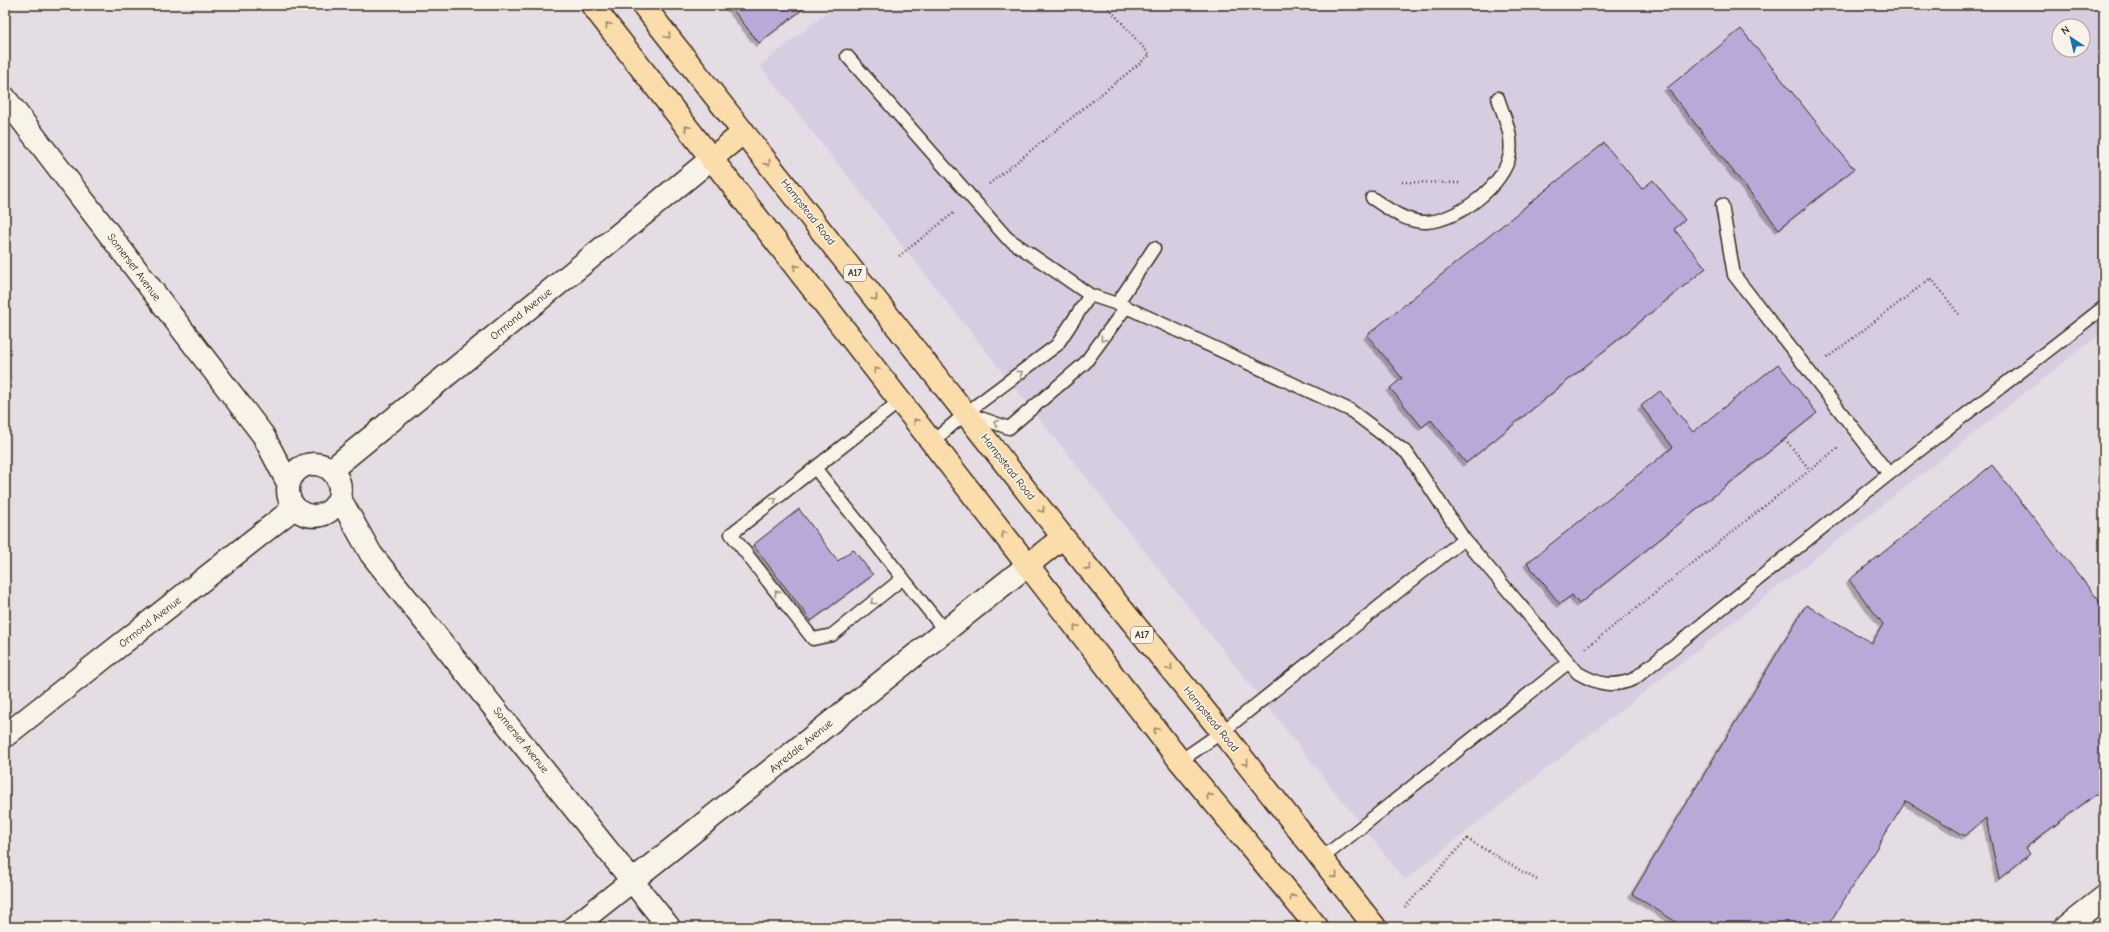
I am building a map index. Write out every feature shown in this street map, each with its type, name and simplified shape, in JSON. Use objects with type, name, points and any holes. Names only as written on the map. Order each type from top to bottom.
[{"type":"highway","points":[[592,5],[1180,761],[1317,927]]},
{"type":"highway","name":"Hampstead Road","points":[[643,5],[1063,537],[1222,732],[1375,927]]},
{"type":"highway","points":[[711,159],[744,132]]},
{"type":"highway","points":[[1028,565],[1063,537]]},
{"type":"street","name":"Somerset Avenue","points":[[5,98],[294,475]]},
{"type":"street","name":"Ormond Avenue","points":[[332,470],[711,159]]},
{"type":"street","points":[[311,464],[320,464],[332,470],[338,479],[340,488],[339,497],[332,510],[324,515],[306,516],[294,508],[290,501],[294,475],[311,464]]},
{"type":"street","name":"Somerset Avenue","points":[[339,497],[371,554],[634,880],[669,927]]},
{"type":"street","name":"Ormond Avenue","points":[[5,736],[294,508]]},
{"type":"street","name":"Somerset Avenue","points":[[324,515],[371,554]]},
{"type":"street","name":"Ayredale Avenue","points":[[574,927],[1028,565]]},
{"type":"street","points":[[2066,927],[2104,897]]},
{"type":"lane","points":[[847,56],[1007,238],[1090,295],[1121,306],[1350,410],[1407,453],[1464,539],[1578,673],[1599,683],[1618,684],[1634,679],[1888,474],[2104,307]]},
{"type":"lane","points":[[1372,198],[1408,218],[1427,222],[1447,218],[1481,196],[1493,186],[1505,170],[1510,153],[1508,123],[1498,98]]},
{"type":"lane","points":[[1722,205],[1734,275],[1888,474]]},
{"type":"lane","points":[[966,413],[1009,428],[1086,363],[1154,248]]},
{"type":"lane","points":[[932,442],[966,413],[1057,345],[1090,295]]},
{"type":"lane","points":[[900,401],[731,534],[814,639],[832,635],[903,578]]},
{"type":"lane","points":[[815,468],[945,631]]},
{"type":"lane","points":[[1180,761],[1222,732],[1464,539]]},
{"type":"lane","points":[[1321,858],[1569,662]]},
{"type":"path","points":[[987,185],[1150,55],[1106,5]]},
{"type":"path","points":[[1402,182],[1460,183]]},
{"type":"path","points":[[899,256],[962,208]]},
{"type":"path","points":[[1826,359],[1931,278],[1960,316]]},
{"type":"path","points":[[1569,662],[1856,433]]},
{"type":"path","points":[[1785,439],[1810,470]]},
{"type":"path","points":[[1405,907],[1467,840],[1537,880]]},
{"type":"shaded area","points":[[836,5],[2104,5],[2104,331],[1405,880],[760,66]]},
{"type":"building","points":[[729,5],[808,5],[759,43]]},
{"type":"building","points":[[1741,29],[1854,169],[1779,229],[1667,88]]},
{"type":"building","points":[[1604,143],[1642,189],[1653,180],[1685,220],[1674,229],[1706,268],[1466,463],[1431,420],[1422,427],[1390,388],[1402,378],[1367,335]]},
{"type":"building","points":[[1778,364],[1817,413],[1579,604],[1572,595],[1560,604],[1527,563],[1673,447],[1641,406],[1660,391],[1693,432]]},
{"type":"building","points":[[1992,465],[2104,607],[2104,788],[2025,848],[2030,854],[1999,879],[1986,818],[1965,836],[1906,801],[1827,927],[1684,927],[1632,894],[1806,605],[1872,643],[1883,624],[1849,580]]},
{"type":"building","points":[[799,509],[838,561],[853,549],[873,575],[811,621],[753,545]]}]
